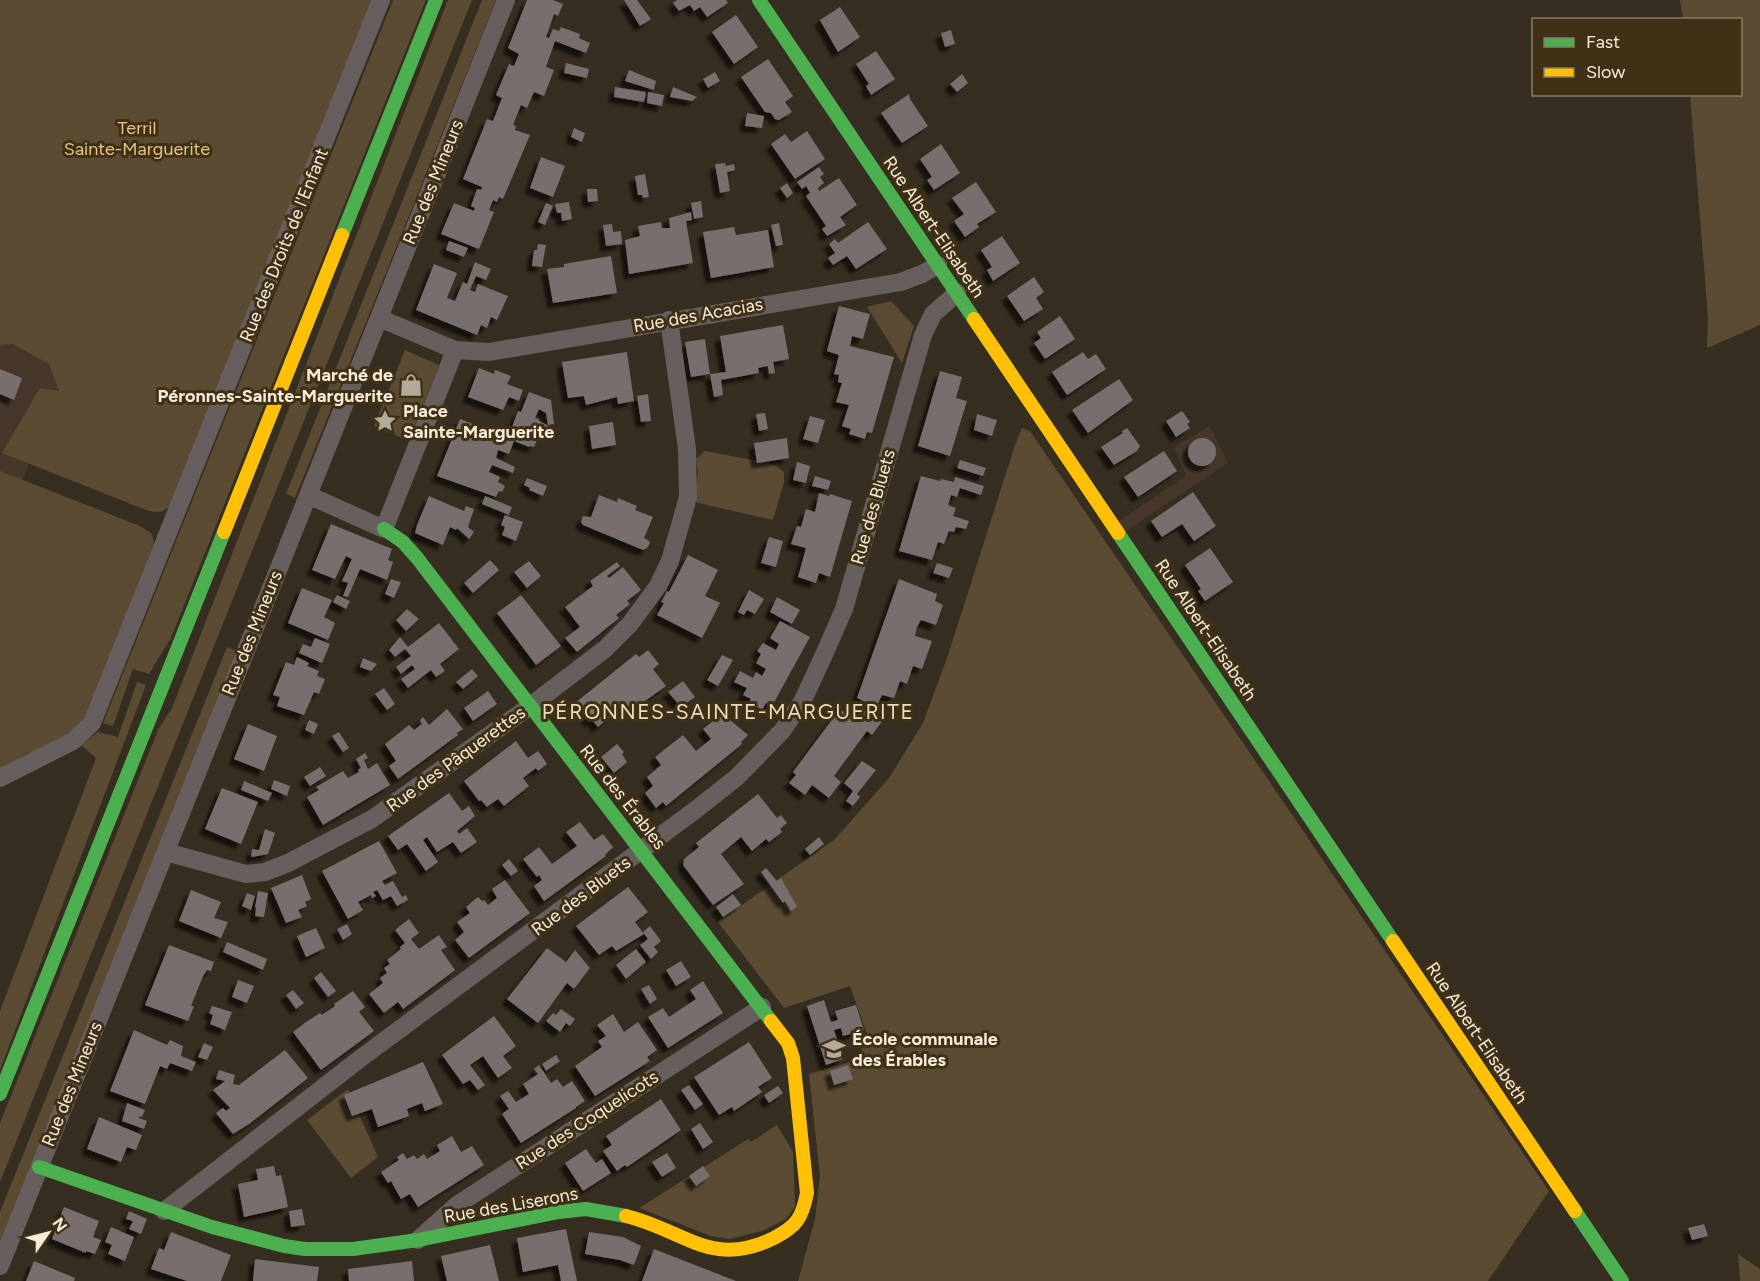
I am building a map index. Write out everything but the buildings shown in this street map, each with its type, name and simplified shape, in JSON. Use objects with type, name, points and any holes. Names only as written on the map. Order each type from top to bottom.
[{"type":"main road","points":[[0,1094],[436,0]]},
{"type":"main road","name":"Rue Albert-Elisabeth","points":[[759,0],[1622,1281]]},
{"type":"main road","name":"Rue des Érables","points":[[384,529],[394,534],[410,549],[762,1007]]},
{"type":"main road","name":"Rue des Liserons","points":[[39,1167],[212,1227],[284,1246],[306,1249],[352,1249],[418,1240],[559,1212],[586,1209],[633,1218],[709,1248],[736,1251],[751,1248],[789,1230],[800,1218],[807,1193],[793,1058],[788,1043],[762,1007]]},
{"type":"street","name":"Rue des Droits de l'Enfant","points":[[0,778],[73,741],[92,723],[381,0]]},
{"type":"street","name":"Rue des Mineurs","points":[[0,1266],[506,0]]},
{"type":"street","name":"Rue des Acacias","points":[[455,350],[489,352],[901,282],[938,265]]},
{"type":"street","name":"Rue des Bluets","points":[[164,1211],[362,1058],[714,796],[757,758],[782,731],[802,702],[844,609],[923,335],[933,314],[957,293]]},
{"type":"street","points":[[308,495],[384,529],[455,350],[379,318]]},
{"type":"street","name":"Rue des Pâquerettes","points":[[166,852],[246,874],[255,874],[273,869],[323,846],[372,819],[530,706],[605,649],[630,624],[658,586],[670,561],[688,497],[689,464],[669,320]]},
{"type":"street","name":"Rue des Coquelicots","points":[[418,1240],[457,1204],[762,1007]]},
{"type":"shaded area","points":[[0,331],[73,363],[19,488],[0,480]]},
{"type":"shaded area","points":[[1210,426],[1228,463],[1120,535],[1113,525],[1186,476],[1174,447]]},
{"type":"green space","name":"Terril Sainte-Marguerite","points":[[0,0],[374,0],[174,502],[162,511],[146,510],[2,453],[40,388],[59,391],[49,364],[13,344],[0,345]]},
{"type":"green space","points":[[393,0],[426,0],[171,638],[149,674],[133,669],[113,726],[103,723]]},
{"type":"green space","points":[[448,0],[472,0],[0,1182],[0,1123],[159,728],[172,708]]},
{"type":"green space","points":[[482,0],[496,0],[295,498],[286,494]]},
{"type":"green space","points":[[1680,0],[1760,0],[1760,325],[1707,348],[1708,317],[1690,96],[1742,96],[1742,18],[1683,18]]},
{"type":"green space","points":[[891,301],[914,326],[902,363],[867,307]]},
{"type":"green space","points":[[405,350],[439,365],[409,441],[374,426]]},
{"type":"green space","points":[[1022,428],[1030,431],[1549,1191],[1488,1281],[798,1281],[815,1219],[820,1176],[809,1074],[864,1058],[858,1037],[867,1034],[850,986],[784,1008],[718,922],[835,839],[889,778],[923,723],[948,655]]},
{"type":"green space","points":[[705,451],[768,463],[784,472],[784,482],[773,520],[694,502],[698,473],[696,459]]},
{"type":"green space","points":[[0,471],[140,526],[152,534],[154,543],[87,718],[60,741],[26,754],[0,769]]},
{"type":"green space","points":[[227,647],[236,651],[0,1246],[0,1212]]},
{"type":"green space","points":[[137,682],[146,685],[0,1070],[0,1011],[96,758],[81,745],[98,732],[118,737]]},
{"type":"green space","points":[[348,1089],[378,1157],[351,1178],[307,1120]]},
{"type":"green space","points":[[777,1125],[793,1152],[795,1207],[786,1219],[762,1231],[729,1239],[711,1236],[639,1208],[748,1139],[751,1142]]},
{"type":"green space","points":[[1738,1254],[1760,1269],[1760,1281],[1740,1281]]},
{"type":"traffic: fast","points":[[342,235],[436,0]]},
{"type":"traffic: fast","points":[[759,0],[974,319]]},
{"type":"traffic: fast","points":[[384,529],[403,542],[418,559],[771,1021]]},
{"type":"traffic: fast","points":[[0,1094],[224,532]]},
{"type":"traffic: fast","points":[[1118,533],[1393,941]]},
{"type":"traffic: fast","points":[[39,1167],[212,1227],[284,1246],[305,1249],[353,1249],[418,1240],[559,1212],[586,1209],[626,1216]]},
{"type":"traffic: fast","points":[[1575,1211],[1622,1281]]},
{"type":"traffic: slow","points":[[224,532],[342,235]]},
{"type":"traffic: slow","points":[[974,319],[1118,533]]},
{"type":"traffic: slow","points":[[1393,941],[1575,1211]]},
{"type":"traffic: slow","points":[[626,1216],[698,1244],[732,1250],[752,1247],[774,1238],[797,1220],[803,1209],[807,1193],[793,1058],[788,1043],[771,1021]]},
{"type":"place","name":"Marché de Péronnes-Sainte-Marguerite","points":[[411,385]]},
{"type":"place","name":"Place Sainte-Marguerite","points":[[385,421]]},
{"type":"place","name":"École communale des Érables","points":[[834,1049]]},
{"type":"district","name":"PÉRONNES-SAINTE-MARGUERITE","points":[[728,712]]}]
